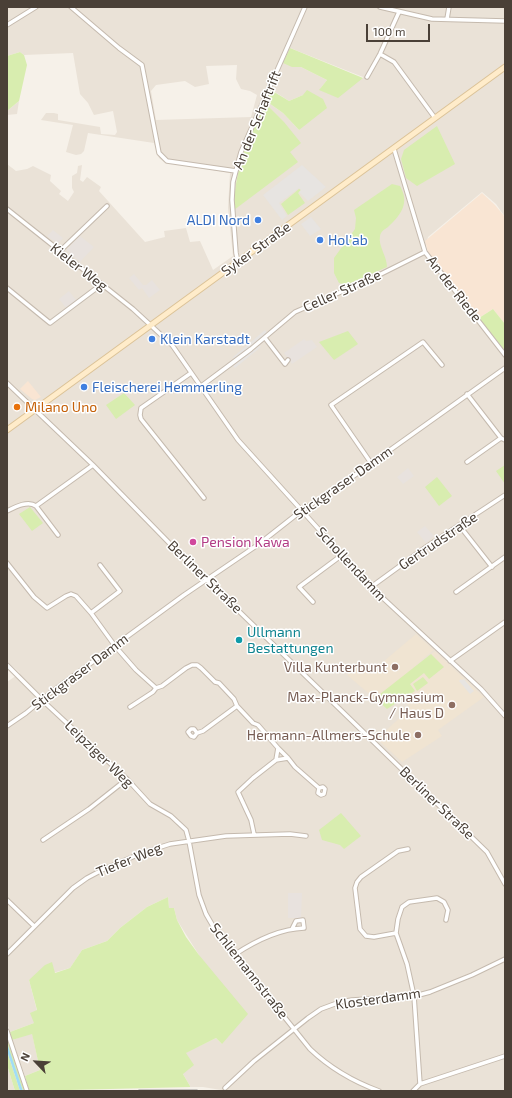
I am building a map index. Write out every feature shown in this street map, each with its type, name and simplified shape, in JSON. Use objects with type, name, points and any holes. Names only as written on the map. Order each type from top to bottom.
[{"type":"main road","name":"Syker Straße","points":[[7,430],[505,67]]},
{"type":"street","points":[[7,25],[36,7]]},
{"type":"street","points":[[72,7],[119,48],[142,65],[159,153],[167,161],[236,171]]},
{"type":"street","name":"An der Schaftrift","points":[[238,262],[232,200],[236,171],[244,145],[304,7]]},
{"type":"street","points":[[380,7],[432,19],[505,21]]},
{"type":"street","points":[[447,20],[449,7]]},
{"type":"street","points":[[367,77],[380,54],[399,12]]},
{"type":"street","points":[[380,54],[394,62],[435,118]]},
{"type":"street","name":"An der Riede","points":[[394,148],[425,252],[505,354]]},
{"type":"street","points":[[59,252],[107,206]]},
{"type":"street","name":"Kieler Weg","points":[[7,209],[151,325]]},
{"type":"street","name":"Celler Straße","points":[[200,387],[265,338],[295,312],[373,278],[425,252]]},
{"type":"street","points":[[7,288],[50,323],[102,284]]},
{"type":"street","name":"Schollendamm","points":[[151,325],[172,345],[233,435],[301,511],[371,587],[481,690],[504,714]]},
{"type":"street","points":[[265,338],[285,364],[288,360]]},
{"type":"street","points":[[371,463],[331,405],[423,342],[442,365]]},
{"type":"street","name":"Stickgraser Damm","points":[[7,726],[206,579],[259,544],[301,511],[505,368]]},
{"type":"street","points":[[191,373],[141,408],[140,415],[141,419],[204,498]]},
{"type":"street","name":"Berliner Straße","points":[[7,383],[487,852],[505,884]]},
{"type":"street","points":[[468,394],[503,439],[468,462]]},
{"type":"street","points":[[36,506],[92,465]]},
{"type":"street","name":"Gertrudstraße","points":[[371,587],[459,525],[505,496]]},
{"type":"street","points":[[7,511],[26,504],[34,504],[58,536]]},
{"type":"street","points":[[459,525],[492,567]]},
{"type":"street","points":[[313,602],[299,587],[342,555]]},
{"type":"street","points":[[456,592],[505,557]]},
{"type":"street","points":[[7,563],[34,597],[47,608],[66,596],[71,594],[76,596],[91,613],[115,646],[136,670],[156,688]]},
{"type":"street","points":[[91,613],[120,591],[100,565]]},
{"type":"street","points":[[450,661],[505,622]]},
{"type":"street","name":"Leipziger Weg","points":[[7,665],[42,700],[127,779],[150,804],[171,816],[178,822],[186,830],[189,841]]},
{"type":"street","points":[[130,708],[186,668],[192,665],[197,665],[215,682],[219,683],[253,723],[258,725],[295,767],[319,788]]},
{"type":"street","points":[[196,733],[203,731],[237,706]]},
{"type":"street","points":[[276,760],[278,748]]},
{"type":"street","points":[[254,834],[251,820],[238,792],[276,760],[288,758]]},
{"type":"street","points":[[43,840],[89,809],[127,779]]},
{"type":"street","name":"Tiefer Weg","points":[[7,954],[73,888],[99,872],[155,848],[189,841],[226,836],[254,834],[298,834],[306,836]]},
{"type":"street","name":"Schliemannstraße","points":[[189,841],[199,895],[206,914],[217,933],[310,1049],[352,1080],[379,1091]]},
{"type":"street","points":[[396,933],[374,937],[366,936],[360,929],[355,888],[361,877],[398,850],[408,849]]},
{"type":"street","points":[[420,1084],[414,996],[407,964],[396,933],[398,919],[402,906],[409,902],[437,898],[444,902],[448,910],[446,920]]},
{"type":"street","points":[[7,900],[34,926]]},
{"type":"street","points":[[234,955],[263,938],[292,928]]},
{"type":"street","name":"Klosterdamm","points":[[225,1088],[246,1067],[322,1009],[340,1002],[366,998],[414,996],[430,992],[472,975],[505,959]]},
{"type":"street","points":[[7,1031],[27,1091]]},
{"type":"street","points":[[413,1091],[420,1084],[505,1056]]},
{"type":"shaded area","points":[[7,7],[505,7],[505,217],[496,204],[482,192],[428,237],[424,254],[505,358],[505,1091],[227,1091],[203,1087],[190,1087],[183,1074],[185,1053],[216,1038],[222,1044],[199,955],[177,920],[174,908],[169,909],[168,897],[147,907],[120,928],[107,941],[82,950],[70,968],[29,980],[37,1011],[34,1023],[10,1032],[7,1023],[7,682],[20,673],[7,661],[7,164],[16,171],[33,166],[51,175],[50,181],[61,191],[59,194],[68,201],[74,192],[72,188],[72,176],[77,173],[78,166],[82,165],[80,180],[83,182],[87,177],[101,187],[99,191],[145,242],[165,237],[164,231],[186,228],[190,242],[200,241],[213,270],[233,256],[228,208],[230,173],[164,162],[159,158],[154,143],[88,133],[84,151],[81,154],[76,155],[66,152],[73,125],[41,120],[46,113],[58,114],[58,120],[100,127],[101,134],[115,135],[117,132],[113,111],[94,115],[88,103],[80,94],[73,53],[24,55],[20,52],[7,56]],"holes":[[[290,48],[363,78],[320,89],[327,80],[301,67]],[[237,65],[236,79],[241,89],[250,91],[257,95],[251,117],[156,120],[151,91],[156,85],[185,81],[195,87],[209,84],[206,66]],[[272,90],[289,101],[303,95],[299,130],[283,113],[266,101]],[[245,148],[290,152],[235,209],[236,181]]]},
{"type":"shaded area","points":[[19,101],[17,114],[7,115],[7,111]]},
{"type":"shaded area","points":[[302,165],[326,187],[308,201],[299,192],[301,190],[299,188],[279,203],[287,216],[282,220],[263,195]]},
{"type":"shaded area","points":[[482,193],[505,217],[505,324],[493,309],[479,318],[428,252],[425,241]]},
{"type":"shaded area","points":[[311,217],[321,229],[310,236],[301,224]]},
{"type":"shaded area","points":[[53,230],[63,238],[58,244],[47,236]]},
{"type":"shaded area","points":[[80,236],[94,247],[80,262],[67,251],[67,249]]},
{"type":"shaded area","points":[[134,274],[143,285],[146,285],[152,280],[160,290],[149,298],[142,288],[139,290],[129,278]]},
{"type":"shaded area","points":[[69,291],[76,300],[66,308],[59,299]]},
{"type":"shaded area","points":[[265,330],[268,334],[235,360],[233,357]]},
{"type":"shaded area","points":[[304,339],[306,341],[312,340],[317,347],[292,364],[284,353]]},
{"type":"shaded area","points":[[259,345],[261,347],[235,368],[233,366]]},
{"type":"shaded area","points":[[28,381],[41,397],[35,400],[32,399],[20,389]]},
{"type":"shaded area","points":[[408,468],[414,476],[403,484],[397,477]]},
{"type":"shaded area","points":[[425,526],[434,536],[426,543],[417,532]]},
{"type":"shaded area","points":[[416,634],[434,650],[413,667],[435,651],[484,697],[438,730],[442,736],[402,762],[377,739],[410,708],[403,698],[387,709],[347,675],[360,661],[371,672]]},
{"type":"shaded area","points":[[464,679],[474,691],[470,694],[459,681]]},
{"type":"shaded area","points":[[288,893],[302,893],[301,918],[288,918]]},
{"type":"shaded area","points":[[32,1033],[40,1070],[25,1076],[12,1040]]},
{"type":"shaded area","points":[[7,1065],[15,1091],[7,1091]]},
{"type":"green space","points":[[290,48],[363,78],[338,98],[319,90],[327,80],[301,67],[292,67],[283,63]]},
{"type":"green space","points":[[20,52],[24,55],[27,65],[19,101],[7,111],[7,56]]},
{"type":"green space","points":[[271,90],[289,101],[303,95],[307,90],[323,99],[327,108],[299,130],[283,113],[266,101]]},
{"type":"green space","points":[[265,103],[284,122],[301,143],[290,152],[298,162],[234,210],[236,182],[239,168],[253,129]]},
{"type":"green space","points":[[437,126],[455,164],[417,186],[406,178],[401,159],[404,150]]},
{"type":"green space","points":[[392,184],[400,186],[403,192],[404,203],[403,208],[397,218],[382,232],[380,236],[380,244],[386,259],[387,267],[346,285],[339,283],[334,273],[334,258],[355,229],[356,218],[354,210]]},
{"type":"green space","points":[[299,189],[301,190],[298,193],[305,203],[288,215],[281,204]]},
{"type":"green space","points":[[493,309],[505,324],[505,351],[479,318]]},
{"type":"green space","points":[[348,331],[358,344],[334,360],[319,342]]},
{"type":"green space","points":[[124,393],[135,405],[116,419],[106,405]]},
{"type":"green space","points":[[505,465],[505,484],[496,471]]},
{"type":"green space","points":[[437,477],[452,496],[439,506],[425,487]]},
{"type":"green space","points":[[30,507],[43,523],[32,531],[19,514]]},
{"type":"green space","points":[[431,654],[444,667],[429,679],[424,673],[410,684],[415,691],[387,709],[375,698]]},
{"type":"green space","points":[[423,677],[428,683],[417,691],[413,684]]},
{"type":"green space","points":[[341,813],[361,836],[344,849],[340,845],[322,840],[319,830]]},
{"type":"green space","points":[[168,897],[169,908],[174,908],[177,920],[186,937],[248,1014],[222,1044],[216,1038],[186,1053],[194,1065],[183,1074],[190,1087],[29,1091],[25,1076],[40,1070],[32,1034],[12,1040],[10,1032],[34,1023],[30,1013],[37,1010],[29,980],[45,965],[52,962],[55,973],[70,968],[82,950],[107,941],[120,928],[147,907]]},
{"type":"green space","points":[[7,1035],[26,1091],[23,1091],[13,1063],[7,1042]]},
{"type":"green space","points":[[7,1051],[20,1091],[15,1091],[7,1065]]},
{"type":"water","points":[[7,1043],[23,1091],[20,1091],[7,1051]]},
{"type":"railway","points":[[139,1091],[197,1091]]},
{"type":"place","name":"ALDI Nord","points":[[258,220]]},
{"type":"place","name":"Hol'ab","points":[[320,240]]},
{"type":"place","name":"Klein Karstadt","points":[[152,339]]},
{"type":"place","name":"Fleischerei Hemmerling","points":[[84,387]]},
{"type":"place","name":"Milano Uno","points":[[17,407]]},
{"type":"place","name":"Pension Kawa","points":[[193,542]]},
{"type":"place","name":"Ullmann Bestattungen","points":[[239,640]]},
{"type":"place","name":"Villa Kunterbunt","points":[[395,667]]},
{"type":"place","name":"Max-Planck-Gymnasium / Haus D","points":[[452,705]]},
{"type":"place","name":"Hermann-Allmers-Schule","points":[[418,735]]}]
